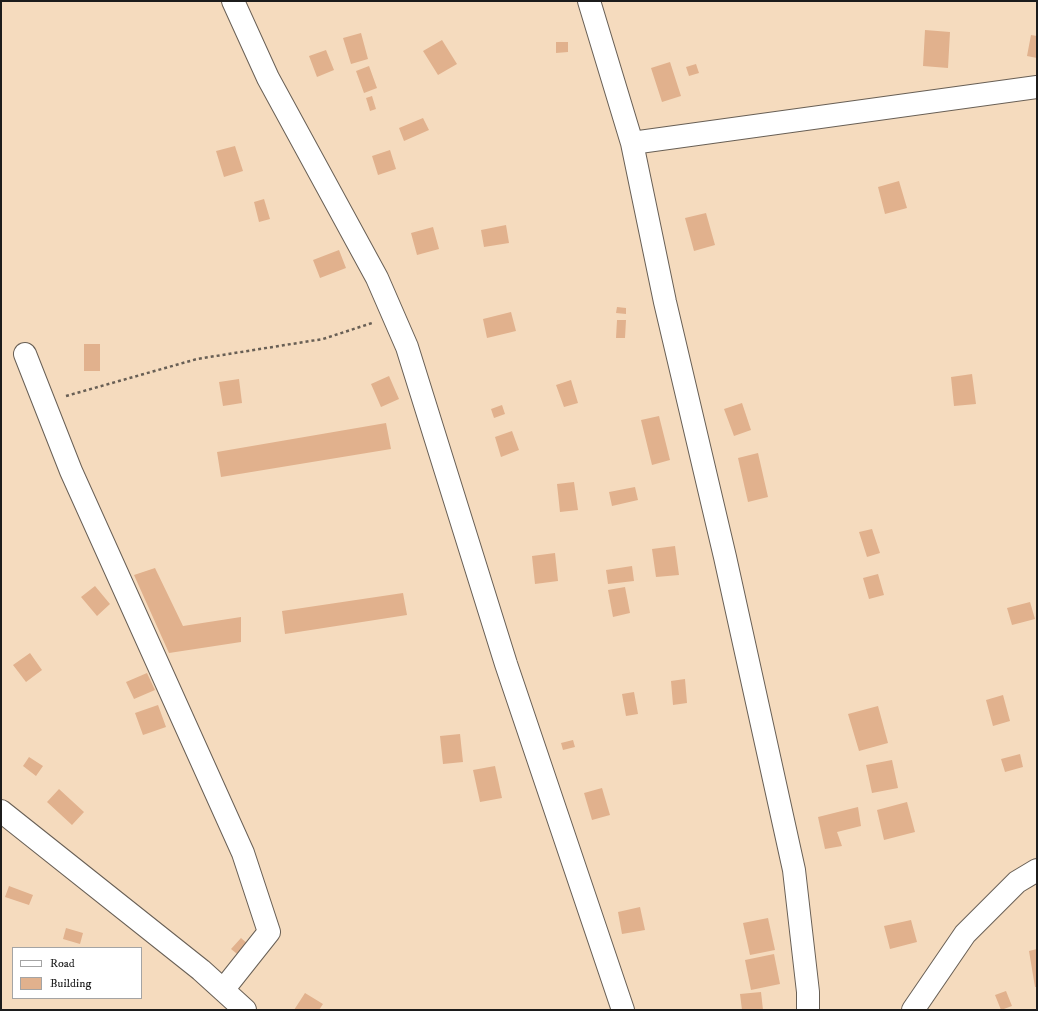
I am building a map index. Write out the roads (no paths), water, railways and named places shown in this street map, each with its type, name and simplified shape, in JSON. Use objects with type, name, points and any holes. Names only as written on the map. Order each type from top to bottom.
[{"type":"street","points":[[233,1],[268,78],[377,278],[406,347],[506,664],[623,1010]]},
{"type":"street","points":[[590,1],[632,143],[665,302],[725,557],[794,870],[808,992],[808,1010]]},
{"type":"street","points":[[632,143],[1037,87]]},
{"type":"street","points":[[26,354],[74,478],[243,852],[269,932],[223,990]]},
{"type":"street","points":[[1,812],[201,970],[246,1010]]},
{"type":"street","points":[[913,1010],[965,934],[1017,882],[1037,870]]}]
